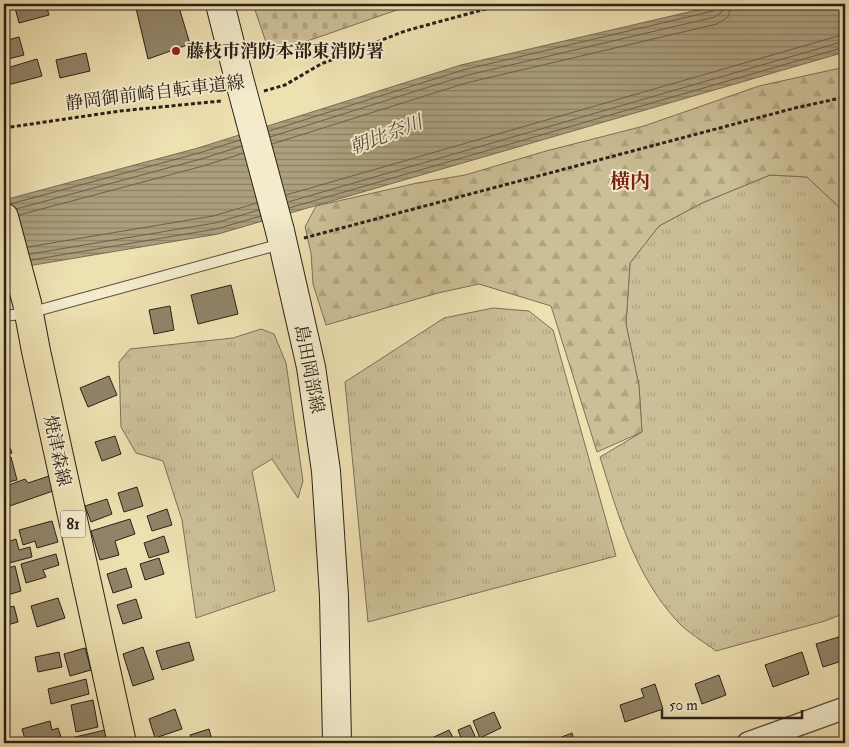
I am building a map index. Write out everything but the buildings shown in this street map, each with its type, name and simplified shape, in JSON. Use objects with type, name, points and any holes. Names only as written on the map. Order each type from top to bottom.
[{"type":"main road","name":"島田岡部線","points":[[220,4],[247,85],[311,367],[326,471],[334,596],[337,743]]},
{"type":"main road","name":"焼津森線","points":[[4,217],[20,311],[36,351],[122,743]]},
{"type":"street","points":[[748,743],[845,708]]},
{"type":"lane","points":[[20,311],[281,238]]},
{"type":"path","name":"静岡御前崎自転車道線","points":[[247,85],[285,85],[321,64],[404,32],[504,4]]},
{"type":"path","points":[[281,238],[785,110],[845,97]]},
{"type":"path","name":"静岡御前崎自転車道線","points":[[4,128],[120,111],[228,101]]},
{"type":"green space","points":[[253,4],[414,4],[270,54]]},
{"type":"green space","points":[[845,67],[845,228],[839,207],[807,177],[770,175],[702,203],[659,226],[630,263],[626,324],[639,386],[642,432],[597,452],[551,306],[479,284],[438,293],[326,325],[313,284],[311,253],[305,227],[316,206],[417,183],[465,175],[546,151],[644,126],[759,86]]},
{"type":"green space","points":[[770,175],[807,177],[839,207],[845,231],[845,613],[825,621],[716,651],[677,621],[662,603],[650,584],[621,522],[600,457],[642,432],[639,386],[626,324],[630,263],[659,226],[702,203]]},
{"type":"green space","points":[[493,308],[529,311],[553,330],[616,556],[368,622],[345,382],[444,318]]},
{"type":"green space","points":[[261,329],[274,334],[286,363],[303,481],[298,498],[272,459],[252,471],[275,591],[196,618],[182,520],[163,461],[136,453],[121,427],[119,362],[130,349],[233,338]]},
{"type":"water","name":"朝比奈川","points":[[723,4],[845,4],[845,52],[218,234],[4,270],[4,200],[198,148],[461,65]]},
{"type":"place","name":"藤枝市消防本部東消防署","points":[[176,51]]},
{"type":"district","name":"横内","points":[[630,181]]}]
